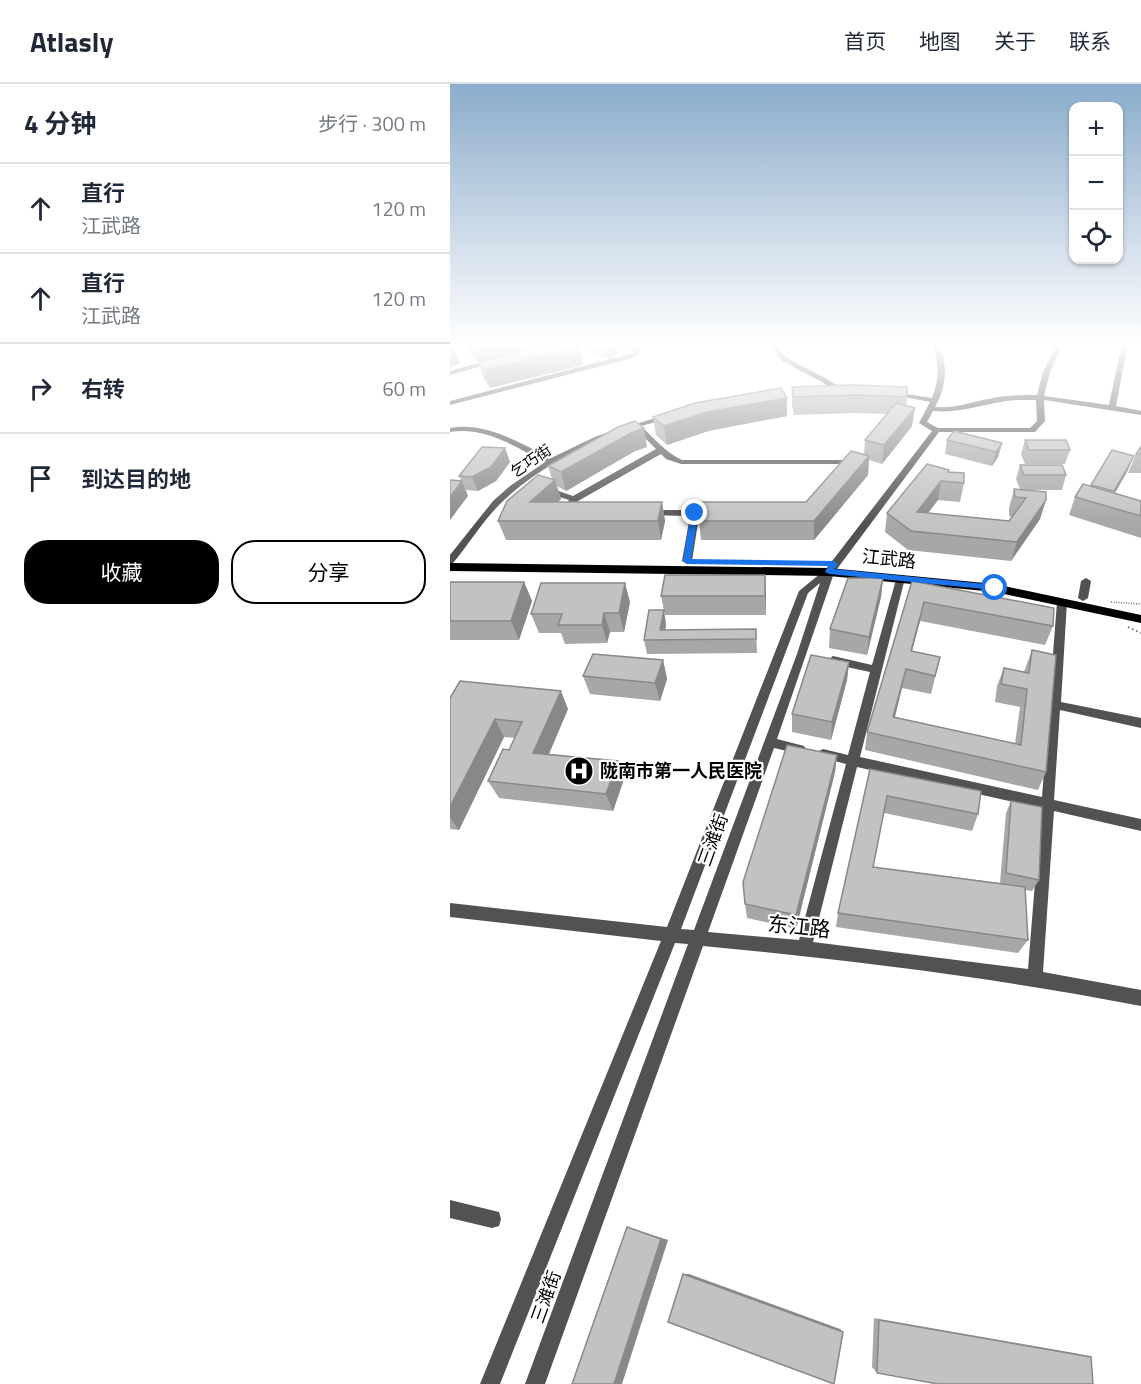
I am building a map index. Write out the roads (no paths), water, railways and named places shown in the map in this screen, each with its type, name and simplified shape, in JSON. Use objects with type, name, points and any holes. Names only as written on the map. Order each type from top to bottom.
[{"type":"main road","name":"江武路","points":[[450,562],[687,561],[831,568],[997,580],[1141,610]]},
{"type":"main road","name":"江武路","points":[[450,562],[831,568],[995,588],[1141,619]]},
{"type":"street","points":[[929,404],[949,411],[979,404]]},
{"type":"street","points":[[934,405],[923,423],[937,430],[1032,430],[1041,421],[1039,404]]},
{"type":"street","points":[[1080,404],[1141,413]]},
{"type":"street","points":[[1112,408],[1113,404]]},
{"type":"street","name":"乞巧街","points":[[450,562],[497,503],[552,462],[593,440],[682,412]]},
{"type":"street","points":[[636,425],[669,457],[681,462],[849,462],[840,471]]},
{"type":"street","points":[[450,430],[480,429],[552,462]]},
{"type":"street","name":"三滩街","points":[[534,1384],[770,742],[813,656],[831,568],[937,430]]},
{"type":"street","points":[[577,514],[566,514],[574,499],[663,449]]},
{"type":"street","points":[[523,482],[574,499]]},
{"type":"street","points":[[636,513],[728,513]]},
{"type":"street","points":[[687,561],[695,513]]},
{"type":"street","points":[[490,1384],[671,935],[804,591],[831,568]]},
{"type":"street","points":[[804,948],[900,578]]},
{"type":"street","points":[[1083,598],[1086,581]]},
{"type":"street","points":[[1035,978],[1062,602]]},
{"type":"street","points":[[813,656],[877,670]]},
{"type":"street","points":[[1056,705],[1141,723]]},
{"type":"street","points":[[770,742],[1141,825]]},
{"type":"street","name":"东江路","points":[[450,910],[804,948],[1035,978],[1141,998]]},
{"type":"street","points":[[450,1209],[492,1219]]},
{"type":"place","name":"陇南市第一人民医院","points":[[579,771]]}]
